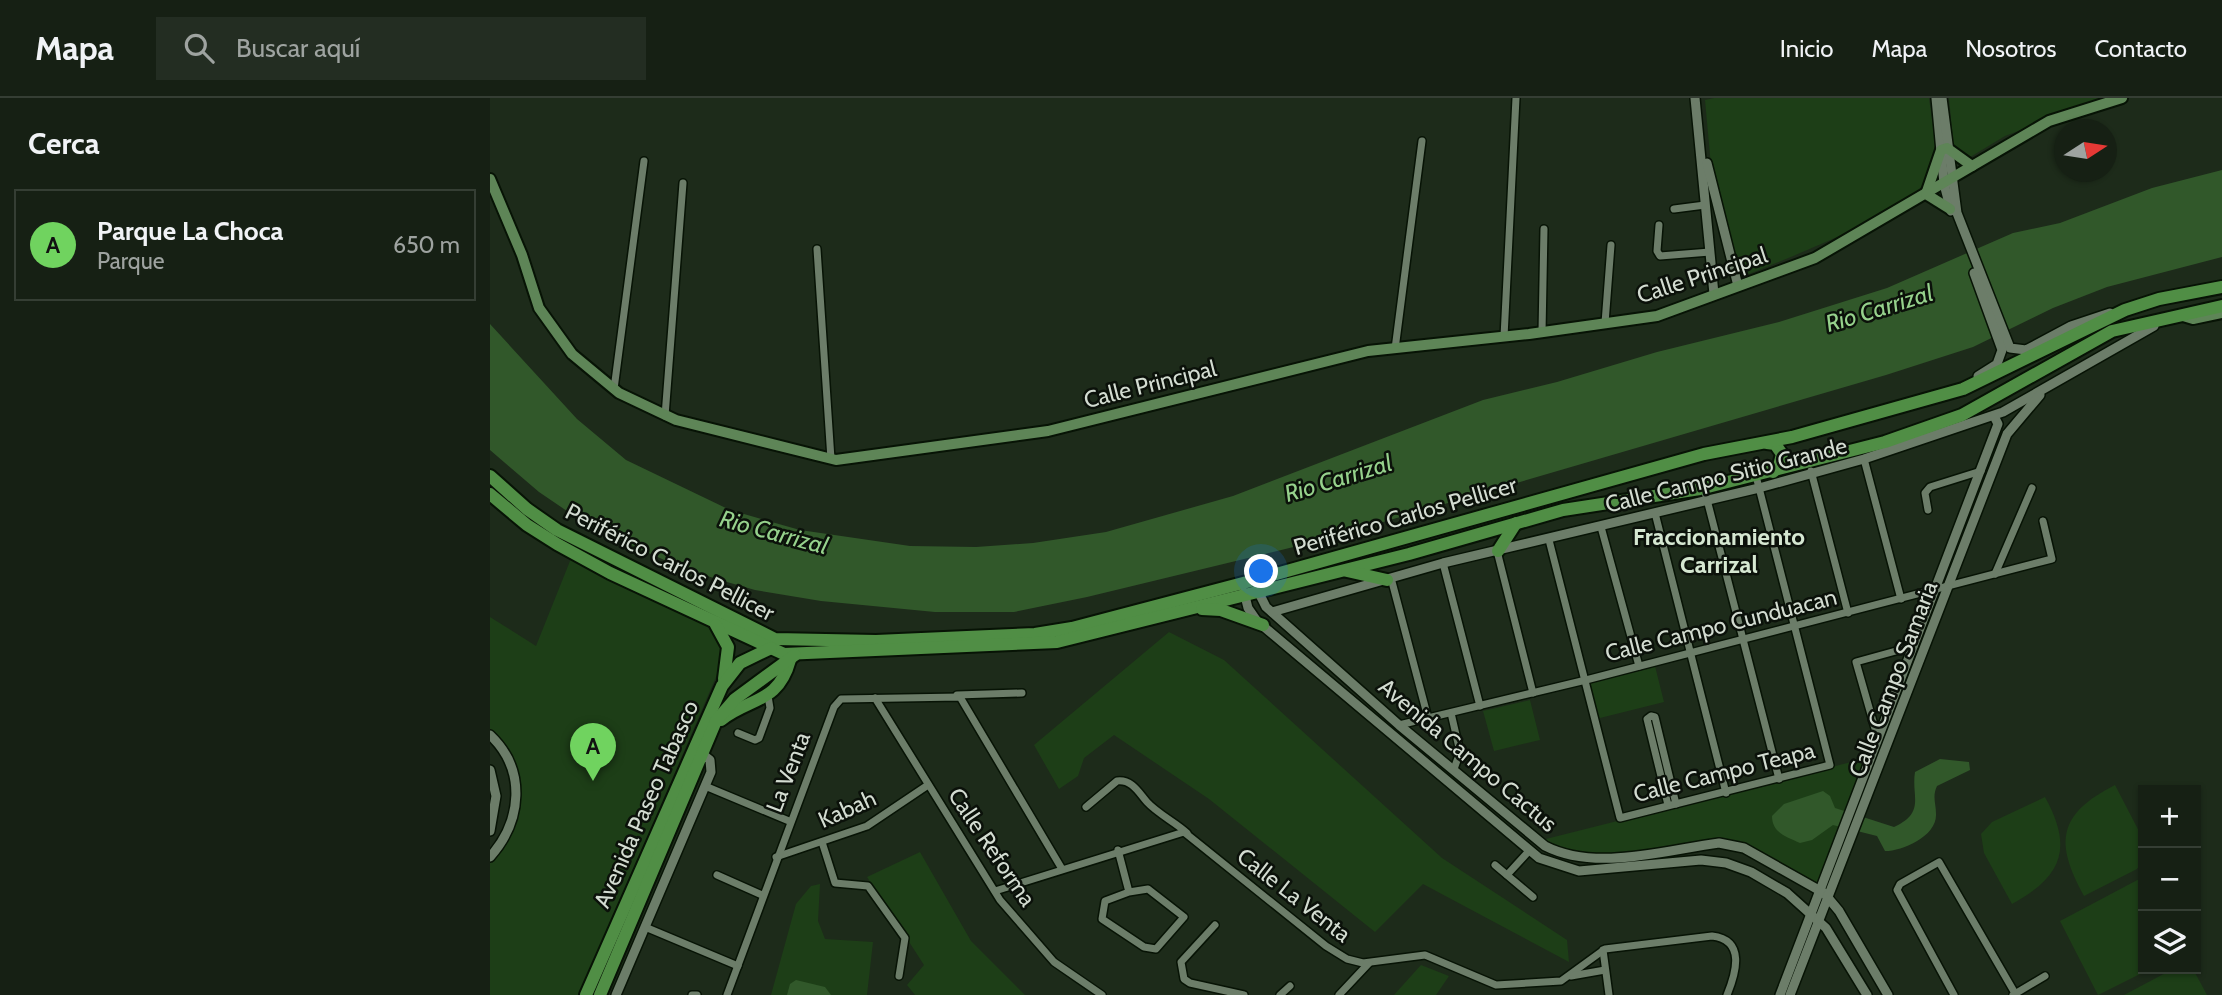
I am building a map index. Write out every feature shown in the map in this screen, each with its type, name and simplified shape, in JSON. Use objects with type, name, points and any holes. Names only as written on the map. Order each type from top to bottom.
[{"type":"main road","name":"Calle Principal","points":[[490,179],[522,256],[538,308],[572,354],[614,389],[666,416],[831,458],[925,450],[1048,431],[1368,351],[1504,337],[1657,316],[1815,258],[2049,121],[2122,98]]},
{"type":"main road","points":[[1953,212],[1926,194],[1944,149],[1972,166]]},
{"type":"main road","name":"Periférico Carlos Pellicer","points":[[490,476],[527,509],[557,530],[782,653],[809,641],[1035,634],[1249,588],[1704,454],[1792,437],[1946,394],[1985,381],[2107,318],[2142,304],[2222,287]]},
{"type":"main road","points":[[1773,472],[1809,468],[1962,415],[2095,339],[2128,325],[2222,306]]},
{"type":"main road","points":[[2175,317],[2193,318],[2222,313]]},
{"type":"main road","points":[[1792,437],[1785,446],[1789,457],[1809,468]]},
{"type":"main road","points":[[490,494],[550,540],[715,624],[782,653],[1057,642],[1191,607],[1249,588],[1343,570],[1563,510],[1706,495],[1758,482],[1781,463],[1782,454],[1775,444],[1767,443]]},
{"type":"main road","points":[[1497,551],[1516,523]]},
{"type":"main road","points":[[1343,570],[1389,579]]},
{"type":"main road","points":[[1191,607],[1220,610],[1263,625]]},
{"type":"main road","points":[[715,624],[728,648],[722,686]]},
{"type":"main road","points":[[713,727],[734,711],[768,696],[785,673],[782,653]]},
{"type":"main road","name":"Avenida Paseo Tabasco","points":[[586,995],[722,686],[740,663],[782,653]]},
{"type":"main road","name":"Avenida Paseo Tabasco","points":[[600,995],[713,727],[727,705],[757,682],[782,653]]},
{"type":"main road","points":[[740,663],[754,661],[760,665],[762,674],[757,682]]},
{"type":"street","points":[[1504,337],[1516,98]]},
{"type":"street","points":[[1695,98],[1714,294]]},
{"type":"street","points":[[1701,98],[1707,170],[1738,286]]},
{"type":"street","points":[[1936,98],[1944,149]]},
{"type":"street","points":[[1942,98],[1947,182],[1953,212],[2004,346],[1994,367],[1946,394]]},
{"type":"street","points":[[1395,349],[1422,141]]},
{"type":"street","points":[[614,389],[644,161]]},
{"type":"street","points":[[666,416],[683,183]]},
{"type":"street","points":[[1674,209],[1705,205]]},
{"type":"street","points":[[1659,225],[1657,251],[1660,256],[1710,252]]},
{"type":"street","points":[[1542,332],[1544,229]]},
{"type":"street","points":[[1605,323],[1611,245]]},
{"type":"street","points":[[817,248],[831,458]]},
{"type":"street","points":[[2004,346],[2014,350],[2026,350],[2084,321],[2142,304]]},
{"type":"street","name":"Calle Campo Sitio Grande","points":[[1758,482],[1809,468],[1864,459],[1994,416],[2175,317]]},
{"type":"street","name":"Calle Campo Samaria","points":[[1780,995],[1815,918],[1828,897],[2007,434],[2047,387]]},
{"type":"street","name":"Calle Campo Samaria","points":[[1790,995],[1815,918],[1820,889],[1981,471],[1998,424],[1994,416]]},
{"type":"street","points":[[1864,459],[1901,599]]},
{"type":"street","points":[[1809,468],[1848,613]]},
{"type":"street","points":[[1928,510],[1925,493],[1930,487],[1981,471]]},
{"type":"street","points":[[1758,482],[1794,626]]},
{"type":"street","points":[[1995,574],[2032,488]]},
{"type":"street","points":[[1706,495],[1779,779]]},
{"type":"street","name":"Calle Campo Sitio Grande","points":[[1272,612],[1443,564],[1655,513],[1706,495]]},
{"type":"street","points":[[1655,513],[1726,793]]},
{"type":"street","name":"Calle Campo Cunduacan","points":[[1399,725],[1586,680],[2052,559],[2043,521]]},
{"type":"street","points":[[1601,527],[1639,666]]},
{"type":"street","name":"Calle Campo Teapa","points":[[1549,540],[1620,818],[1830,765],[1794,626]]},
{"type":"street","points":[[1497,551],[1533,693]]},
{"type":"street","points":[[1443,564],[1480,706]]},
{"type":"street","points":[[1389,579],[1428,719]]},
{"type":"street","points":[[1249,588],[1252,615],[1529,852],[1544,861],[1579,871],[1701,860],[1726,863],[1775,885],[1815,918],[1838,944],[1867,995]]},
{"type":"street","name":"Avenida Campo Cactus","points":[[1249,588],[1263,605],[1399,725],[1538,841],[1559,852],[1602,858],[1731,844],[1820,889],[1828,897],[1888,995]]},
{"type":"street","points":[[1878,739],[1856,662],[1914,646]]},
{"type":"street","points":[[875,698],[1022,693]]},
{"type":"street","points":[[953,695],[961,699],[1062,869]]},
{"type":"street","points":[[738,733],[759,738],[770,708],[768,696]]},
{"type":"street","name":"La Venta","points":[[727,995],[789,821],[838,701],[875,698]]},
{"type":"street","name":"Calle Reforma","points":[[875,698],[995,891],[1054,962],[1101,995]]},
{"type":"street","points":[[1451,713],[1460,752],[1454,769]]},
{"type":"street","points":[[1650,716],[1655,717],[1672,804],[1648,721],[1650,716]]},
{"type":"street","points":[[490,735],[512,766],[517,797],[510,827],[490,857]]},
{"type":"street","name":"Avenida Paseo Tabasco","points":[[616,995],[712,767],[708,758],[701,753]]},
{"type":"street","points":[[490,769],[496,796],[490,831]]},
{"type":"street","name":"Calle La Venta","points":[[1086,807],[1117,781],[1122,780],[1139,790],[1147,802],[1326,946],[1347,959],[1369,963],[1425,955],[1493,985],[1551,983],[1567,977],[1603,950],[1698,935],[1721,937],[1730,944],[1737,959],[1736,972],[1727,995]]},
{"type":"street","name":"Kabah","points":[[776,857],[867,826],[928,785]]},
{"type":"street","points":[[705,786],[789,821]]},
{"type":"street","points":[[995,891],[1118,850],[1180,832],[1188,834]]},
{"type":"street","points":[[822,842],[835,883],[861,883],[868,886],[905,938],[899,976]]},
{"type":"street","points":[[1118,850],[1129,892]]},
{"type":"street","points":[[1507,875],[1529,852]]},
{"type":"street","points":[[1954,995],[1899,897],[1899,884],[1940,862],[2014,994],[2045,976]]},
{"type":"street","points":[[1495,865],[1533,897]]},
{"type":"street","points":[[717,875],[762,895]]},
{"type":"street","points":[[1148,889],[1184,917],[1156,948],[1144,947],[1102,919],[1105,901],[1129,892],[1148,889]]},
{"type":"street","points":[[1215,925],[1180,965],[1186,981],[1226,993],[1244,995]]},
{"type":"street","points":[[645,927],[738,966]]},
{"type":"street","points":[[1603,950],[1609,995]]},
{"type":"street","points":[[1339,995],[1369,963]]},
{"type":"street","points":[[1567,977],[1605,970]]},
{"type":"street","points":[[1280,995],[1290,986]]},
{"type":"shaded area","points":[[1929,98],[1935,145],[1931,173],[1921,187],[1875,218],[1813,248],[1739,278],[1711,166],[1705,100]]},
{"type":"shaded area","points":[[1949,98],[2108,98],[2005,136],[1967,159],[1954,150]]},
{"type":"shaded area","points":[[572,556],[711,627],[723,647],[722,663],[579,995],[490,995],[490,857],[510,827],[514,774],[490,736],[490,617],[536,646]]},
{"type":"shaded area","points":[[1169,632],[1224,660],[1442,858],[1567,940],[1569,962],[1423,884],[1375,932],[1209,799],[1114,735],[1084,758],[1078,776],[1059,789],[1034,745]]},
{"type":"shaded area","points":[[1654,662],[1664,702],[1596,719],[1586,680]]},
{"type":"shaded area","points":[[1530,700],[1540,740],[1494,751],[1483,711]]},
{"type":"shaded area","points":[[1871,757],[1820,889],[1731,844],[1593,858],[1538,841]]},
{"type":"shaded area","points":[[2115,785],[2138,829],[2138,868],[2084,896],[2068,860],[2067,831],[2072,819],[2096,796]]},
{"type":"shaded area","points":[[2045,797],[2059,831],[2058,859],[2043,883],[2012,904],[1984,853],[1981,834],[1992,822]]},
{"type":"shaded area","points":[[920,852],[971,941],[1025,995],[915,995],[907,985],[924,965],[867,877]]},
{"type":"shaded area","points":[[2138,880],[2140,974],[2098,995],[2060,921]]},
{"type":"shaded area","points":[[820,884],[818,921],[825,939],[873,942],[867,995],[771,995],[796,904],[811,886]]},
{"type":"shaded area","points":[[1421,965],[1449,976],[1436,995],[1394,995]]},
{"type":"shaded area","points":[[2164,974],[2196,974],[2207,995],[2124,995]]},
{"type":"water","name":"Rio Carrizal","points":[[2222,170],[2222,257],[2107,287],[2053,308],[1973,347],[1886,375],[1318,541],[1014,612],[935,612],[821,601],[755,590],[720,580],[682,568],[589,526],[539,492],[490,450],[490,324],[577,419],[626,460],[730,510],[800,530],[910,546],[976,547],[1033,543],[1106,532],[1233,496],[1483,400],[1779,322],[1887,288],[2013,233],[2060,223],[2152,188]]},
{"type":"water","points":[[1940,759],[1969,762],[1970,770],[1937,786],[1934,797],[1935,822],[1925,835],[1909,845],[1885,851],[1877,836],[1833,825],[1812,840],[1800,843],[1781,834],[1773,822],[1772,816],[1784,804],[1823,791],[1830,796],[1835,808],[1894,827],[1914,810],[1915,772]]},
{"type":"water","points":[[796,980],[825,987],[831,995],[787,995],[790,984]]},
{"type":"place","name":"Parque La Choca","points":[[593,781]]},
{"type":"district","name":"Fraccionamiento Carrizal","points":[[1719,550]]}]
